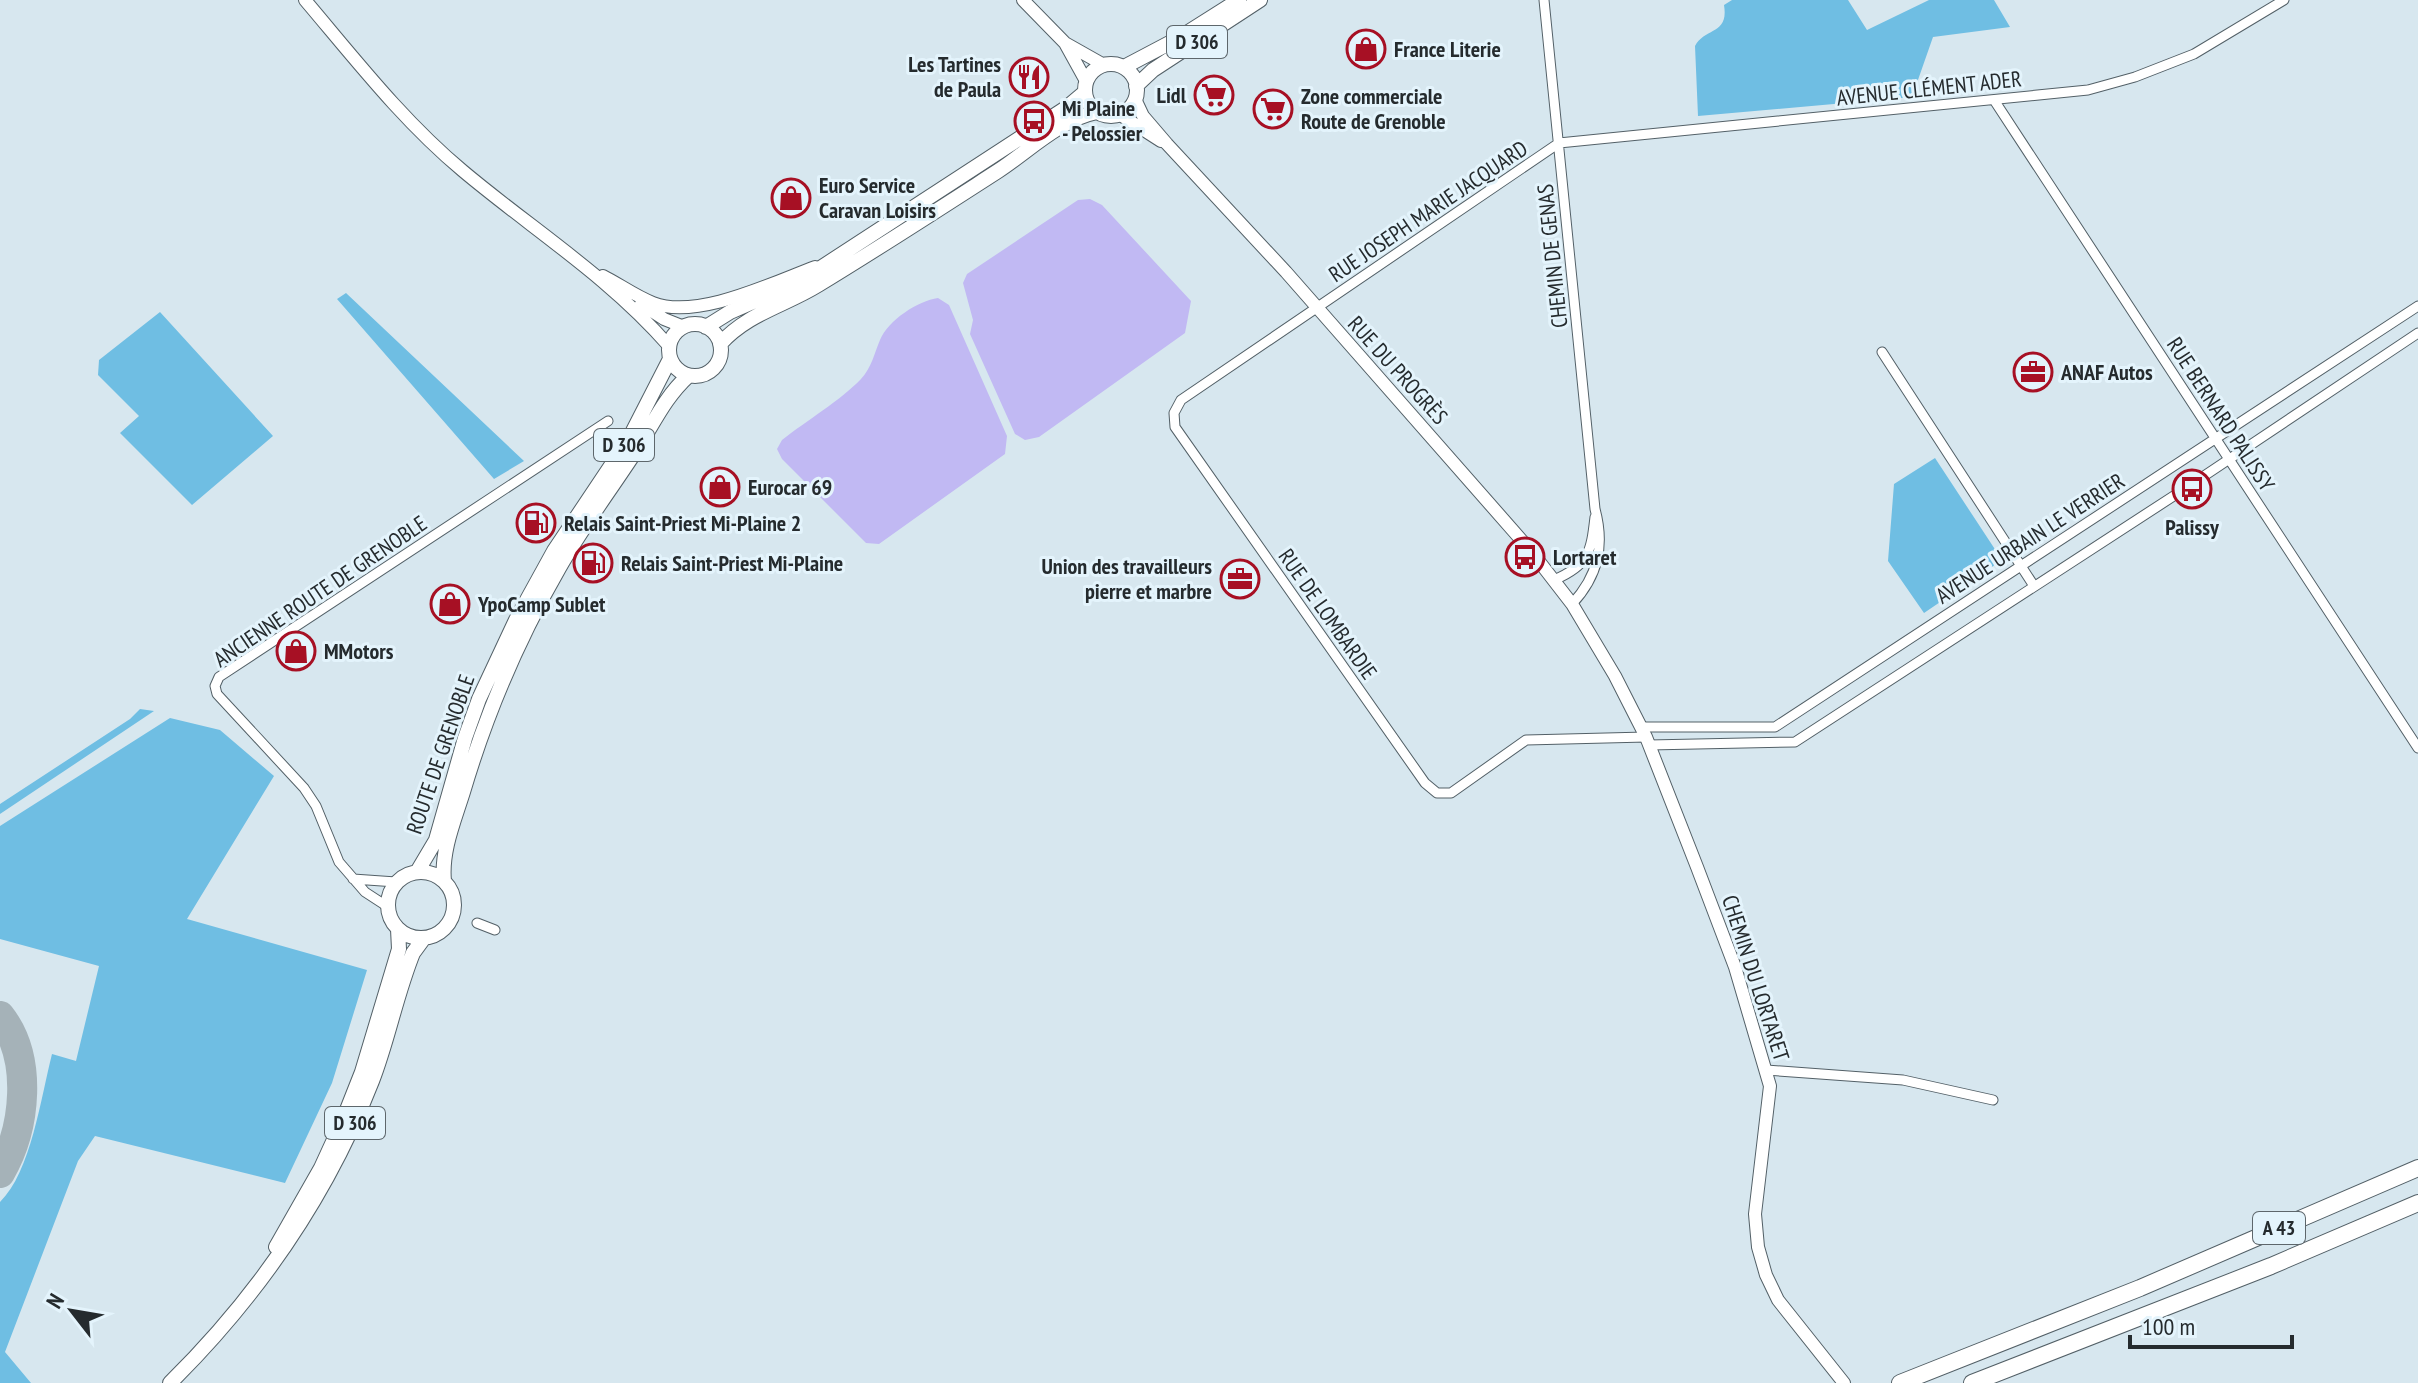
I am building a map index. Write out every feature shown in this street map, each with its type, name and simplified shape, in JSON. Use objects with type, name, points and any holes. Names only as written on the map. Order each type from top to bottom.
[{"type":"highway","name":"A 43","points":[[1900,1383],[2140,1288],[2418,1168]]},
{"type":"highway","name":"A 43","points":[[1972,1383],[2244,1277],[2418,1203]]},
{"type":"main road","points":[[305,0],[394,104],[462,171],[583,265],[646,319],[670,352],[674,366],[688,376],[703,375],[719,359],[720,344],[712,331],[699,324],[684,327],[674,335],[670,352]]},
{"type":"main road","points":[[1023,0],[1065,43],[1104,65],[1124,67],[1134,79],[1136,92],[1131,106],[1119,114],[1104,115],[1091,107],[1086,86],[1065,43]]},
{"type":"main road","name":"D 306","points":[[1124,67],[1179,38],[1239,0]]},
{"type":"main road","name":"D 306","points":[[1136,92],[1153,70],[1260,0]]},
{"type":"main road","points":[[706,327],[730,312],[799,282],[1057,114],[1086,86],[1090,74],[1104,65]]},
{"type":"main road","name":"RUE DU PROGRÈS","points":[[1136,92],[1143,116],[1317,308],[1554,580],[1588,631]]},
{"type":"main road","points":[[720,344],[738,325],[817,285],[996,172],[1061,127],[1078,117],[1097,112]]},
{"type":"main road","name":"RUE DU PROGRÈS","points":[[1119,114],[1167,144]]},
{"type":"main road","points":[[583,265],[647,300],[673,307],[703,305],[824,263]]},
{"type":"main road","points":[[583,265],[664,319],[684,327]]},
{"type":"main road","name":"ROUTE DE GRENOBLE","points":[[417,872],[436,840],[479,699],[516,620],[554,551],[629,439],[670,352]]},
{"type":"main road","name":"ROUTE DE GRENOBLE","points":[[444,881],[447,845],[466,782],[492,704],[518,644],[560,566],[639,446],[659,408],[688,376]]},
{"type":"main road","name":"CHEMIN DU LORTARET","points":[[1588,631],[1646,736],[1735,967],[1766,1070],[1770,1086],[1769,1107],[1755,1214],[1758,1247],[1766,1275],[1778,1300],[1844,1383]]},
{"type":"main road","points":[[417,872],[436,875],[444,881],[454,903],[451,919],[440,932],[424,938],[398,929],[389,915],[388,907],[396,882],[417,872]]},
{"type":"main road","name":"D 306","points":[[250,1291],[321,1168],[348,1108],[399,949],[398,929]]},
{"type":"main road","name":"D 306","points":[[170,1383],[213,1337],[295,1234],[331,1174],[373,1078],[413,953],[424,938]]},
{"type":"street","name":"CHEMIN DE GENAS","points":[[1544,0],[1595,509],[1600,528],[1598,559],[1591,581],[1572,604]]},
{"type":"street","name":"AVENUE CLÉMENT ADER","points":[[1559,143],[2088,90],[2135,77],[2194,54],[2284,0]]},
{"type":"street","name":"RUE BERNARD PALISSY","points":[[1994,100],[2418,748]]},
{"type":"street","name":"RUE JOSEPH MARIE JACQUARD","points":[[1317,308],[1559,143]]},
{"type":"street","name":"AVENUE URBAIN LE VERRIER","points":[[1646,736],[1775,727],[2418,306]]},
{"type":"street","name":"RUE DE LOMBARDIE","points":[[1317,308],[1181,400],[1174,413],[1175,427],[1425,783],[1437,793],[1451,793],[1526,740],[1646,736]]},
{"type":"street","name":"AVENUE URBAIN LE VERRIER","points":[[1646,736],[1795,742],[2418,333]]},
{"type":"street","points":[[1882,352],[2034,586]]},
{"type":"street","name":"ANCIENNE ROUTE DE GRENOBLE","points":[[388,907],[365,892],[339,862],[324,823],[304,788],[217,694],[215,686],[219,677],[608,421]]},
{"type":"street","name":"CHEMIN DE GENAS","points":[[1554,580],[1576,569],[1591,549],[1595,509]]},
{"type":"street","points":[[353,879],[396,882]]},
{"type":"street","points":[[477,923],[495,930]]},
{"type":"street","points":[[1766,1070],[1903,1080],[1993,1100]]},
{"type":"shaded area","points":[[1732,0],[1848,0],[1867,30],[1929,0],[1994,0],[2010,27],[1933,37],[1912,97],[1698,116],[1695,46],[1720,26],[1725,15],[1724,5]]},
{"type":"shaded area","points":[[1090,199],[1102,205],[1191,301],[1185,333],[1039,437],[1025,440],[1015,434],[970,334],[973,320],[963,283],[967,274],[1078,200]]},
{"type":"shaded area","points":[[346,293],[524,461],[494,479],[337,299]]},
{"type":"shaded area","points":[[938,298],[949,305],[1007,436],[1005,454],[879,544],[866,543],[782,459],[777,449],[782,440],[834,403],[861,379],[890,325],[913,307]]},
{"type":"shaded area","points":[[160,312],[273,436],[192,505],[120,433],[139,416],[98,375],[99,360]]},
{"type":"shaded area","points":[[1935,458],[2002,560],[1924,613],[1888,561],[1894,484]]},
{"type":"shaded area","points":[[140,709],[154,711],[0,814],[0,804],[130,719]]},
{"type":"shaded area","points":[[170,718],[220,730],[274,776],[187,919],[367,970],[332,1083],[285,1183],[95,1136],[78,1161],[5,1352],[31,1383],[0,1383],[0,1202],[11,1189],[27,1153],[52,1054],[76,1061],[99,966],[0,939],[0,826]]},
{"type":"taxiway","points":[[0,1016],[18,1052],[22,1093],[16,1135],[0,1173]]},
{"type":"place","name":"France Literie","points":[[1366,49]]},
{"type":"place","name":"Les Tartines de Paula","points":[[1029,77]]},
{"type":"place","name":"Lidl","points":[[1214,95]]},
{"type":"place","name":"Zone commerciale Route de Grenoble","points":[[1273,109]]},
{"type":"place","name":"Mi Plaine - Pelossier","points":[[1034,121]]},
{"type":"place","name":"Euro Service Caravan Loisirs","points":[[791,198]]},
{"type":"place","name":"ANAF Autos","points":[[2033,372]]},
{"type":"place","name":"Eurocar 69","points":[[720,487]]},
{"type":"place","name":"Palissy","points":[[2192,489]]},
{"type":"place","name":"Relais Saint-Priest Mi-Plaine 2","points":[[536,523]]},
{"type":"place","name":"Lortaret","points":[[1525,557]]},
{"type":"place","name":"Relais Saint-Priest Mi-Plaine","points":[[593,563]]},
{"type":"place","name":"Union des travailleurs pierre et marbre","points":[[1240,579]]},
{"type":"place","name":"YpoCamp Sublet","points":[[450,604]]},
{"type":"place","name":"MMotors","points":[[296,651]]}]
